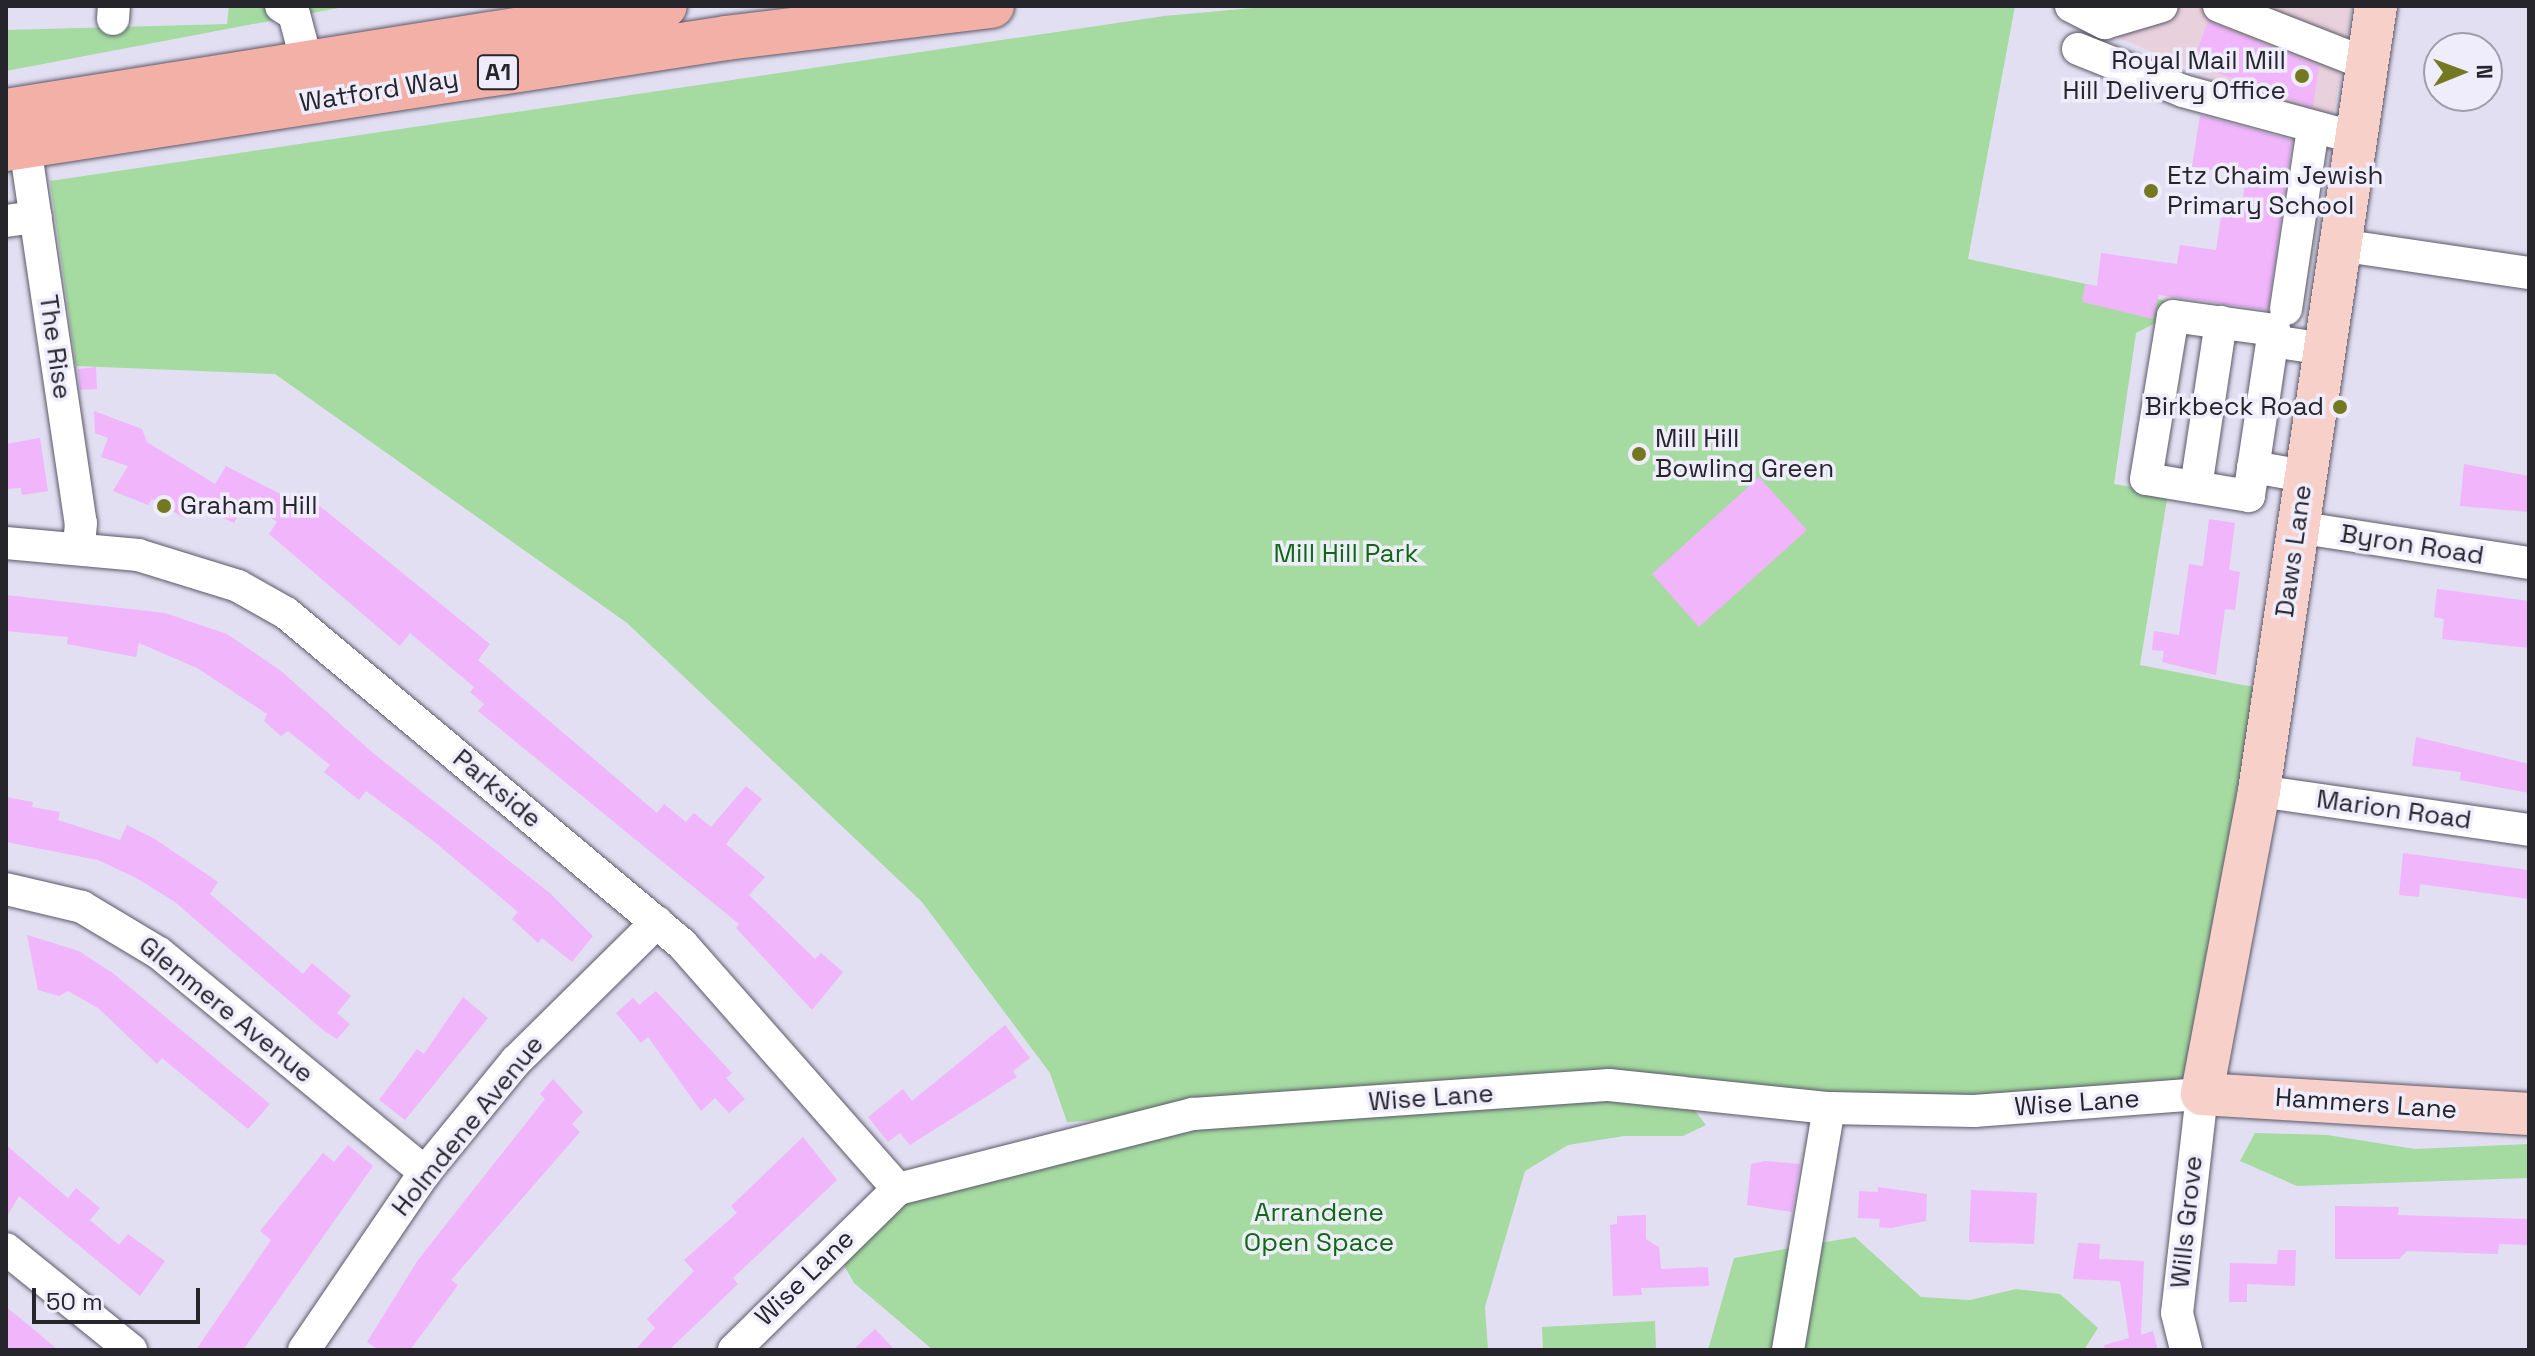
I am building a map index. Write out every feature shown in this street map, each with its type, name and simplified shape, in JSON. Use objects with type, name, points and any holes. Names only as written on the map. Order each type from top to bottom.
[{"type":"highway","name":"Watford Way","points":[[12,135],[307,63],[665,6]]},
{"type":"highway","name":"Watford Way","points":[[12,135],[726,38],[992,6]]},
{"type":"main road","name":"Daws Lane","points":[[2202,1094],[2259,791],[2371,37]]},
{"type":"main road","name":"Hammers Lane","points":[[2202,1094],[2529,1114]]},
{"type":"street","points":[[281,6],[294,14],[307,63]]},
{"type":"street","points":[[2071,6],[2105,23],[2162,6]]},
{"type":"street","points":[[2219,6],[2371,37]]},
{"type":"street","points":[[2276,6],[2371,37]]},
{"type":"street","points":[[2078,49],[2183,91],[2259,108],[2313,128],[2356,138]]},
{"type":"street","points":[[2286,309],[2313,128]]},
{"type":"street","name":"The Rise","points":[[12,135],[21,219],[81,523],[79,548]]},
{"type":"street","points":[[2339,245],[2529,273]]},
{"type":"street","points":[[2173,316],[2221,322],[2274,330],[2249,496],[2146,479],[2173,316]]},
{"type":"street","points":[[2196,487],[2221,322]]},
{"type":"street","points":[[2272,341],[2325,349]]},
{"type":"street","points":[[2253,467],[2304,476]]},
{"type":"street","name":"Byron Road","points":[[2296,527],[2529,563]]},
{"type":"street","name":"Parkside","points":[[6,543],[79,548],[195,569],[286,613],[657,922],[898,1189]]},
{"type":"street","name":"Marion Road","points":[[2259,791],[2529,830]]},
{"type":"street","name":"Glenmere Avenue","points":[[6,889],[82,907],[159,953],[425,1172]]},
{"type":"street","name":"Holmdene Avenue","points":[[304,1350],[425,1172],[516,1061],[657,922]]},
{"type":"street","name":"Wise Lane","points":[[734,1350],[898,1189],[1193,1114],[1609,1085],[1829,1108],[1974,1111],[2202,1094]]},
{"type":"street","name":"Wills Grove","points":[[2186,1350],[2177,1313],[2202,1094]]},
{"type":"street","points":[[1788,1350],[1829,1108]]},
{"type":"street","points":[[6,1249],[131,1350]]},
{"type":"shaded area","points":[[2045,6],[2352,6],[2332,123],[2311,120]]},
{"type":"green space","points":[[229,6],[349,6],[6,71],[6,30],[227,24]]},
{"type":"green space","name":"Mill Hill Park","points":[[1275,6],[2015,6],[1968,259],[2166,301],[2163,319],[2136,333],[2114,484],[2168,493],[2140,665],[2274,691],[2202,1094],[1591,1100],[1691,1106],[1706,1125],[1683,1136],[1624,1136],[1568,1145],[1525,1171],[1485,1307],[1488,1350],[933,1350],[854,1283],[832,1244],[899,1182],[1231,1112],[1067,1122],[1050,1073],[922,902],[627,623],[275,374],[76,366],[50,181],[1164,16]]},
{"type":"green space","points":[[2255,1133],[2327,1135],[2415,1149],[2529,1144],[2529,1178],[2297,1186],[2240,1161]]},
{"type":"green space","points":[[1855,1237],[1921,1297],[1970,1300],[2016,1289],[2060,1294],[2098,1328],[2084,1350],[1708,1350],[1734,1258]]},
{"type":"green space","points":[[1655,1321],[1656,1350],[1543,1350],[1542,1327]]},
{"type":"building","points":[[2208,21],[2319,66],[2313,107],[2192,64]]},
{"type":"building","points":[[2200,115],[2292,140],[2268,310],[2159,295],[2153,319],[2082,302],[2085,284],[2097,286],[2101,253],[2177,264],[2180,245],[2216,250],[2222,210],[2241,213],[2246,175],[2192,167]]},
{"type":"building","points":[[96,367],[97,389],[80,390],[78,369]]},
{"type":"building","points":[[94,411],[142,429],[147,442],[215,484],[226,466],[292,500],[298,491],[490,644],[478,660],[657,813],[664,804],[686,822],[694,813],[711,827],[746,786],[762,799],[726,844],[765,877],[749,895],[815,959],[821,953],[843,972],[812,1010],[736,928],[739,924],[478,711],[484,704],[470,692],[474,687],[410,633],[400,646],[269,534],[277,522],[247,501],[234,523],[193,504],[184,518],[152,499],[148,505],[113,491],[128,466],[101,457],[108,438],[95,433]]},
{"type":"building","points":[[40,438],[48,491],[22,495],[21,488],[6,489],[6,444]]},
{"type":"building","points":[[2464,464],[2529,476],[2529,512],[2460,506]]},
{"type":"building","points":[[1759,477],[1807,530],[1699,627],[1652,574]]},
{"type":"building","points":[[2209,519],[2235,523],[2229,570],[2240,572],[2235,610],[2225,609],[2216,675],[2162,662],[2164,651],[2152,650],[2154,631],[2179,635],[2189,564],[2203,566]]},
{"type":"building","points":[[2437,589],[2529,601],[2529,648],[2442,639],[2444,619],[2434,617]]},
{"type":"building","points":[[6,595],[165,613],[227,634],[281,671],[373,753],[551,894],[593,936],[572,962],[542,938],[538,943],[512,919],[518,912],[431,839],[366,791],[359,800],[324,772],[330,765],[288,731],[281,736],[264,721],[267,714],[197,668],[139,643],[136,657],[67,644],[68,637],[6,631]]},
{"type":"building","points":[[2416,737],[2529,764],[2529,793],[2460,780],[2461,772],[2412,766]]},
{"type":"building","points":[[6,797],[33,802],[32,807],[60,812],[58,820],[120,840],[127,825],[155,839],[218,882],[210,894],[303,974],[312,963],[351,996],[337,1013],[350,1024],[337,1039],[323,1030],[175,902],[136,878],[98,860],[6,842]]},
{"type":"building","points":[[2403,853],[2529,870],[2529,899],[2420,884],[2419,897],[2399,895]]},
{"type":"building","points":[[27,935],[79,951],[114,974],[270,1104],[248,1129],[162,1058],[157,1064],[98,1008],[68,991],[59,996],[38,990]]},
{"type":"building","points":[[656,991],[732,1073],[726,1078],[745,1099],[729,1113],[715,1098],[701,1111],[648,1037],[641,1043],[616,1013],[633,998],[639,1005]]},
{"type":"building","points":[[463,997],[488,1018],[405,1120],[379,1100],[417,1049],[424,1054]]},
{"type":"building","points":[[1005,1025],[1030,1058],[1013,1071],[1017,1077],[910,1145],[900,1133],[888,1142],[868,1117],[903,1089],[912,1101]]},
{"type":"building","points":[[553,1079],[583,1112],[572,1124],[580,1132],[451,1280],[458,1285],[410,1350],[379,1350],[367,1342],[418,1260],[545,1099],[540,1094]]},
{"type":"building","points":[[803,1137],[837,1180],[733,1278],[738,1284],[669,1350],[635,1350],[655,1328],[647,1319],[694,1271],[684,1260],[737,1213],[731,1206]]},
{"type":"building","points":[[6,1145],[68,1198],[76,1188],[100,1208],[90,1220],[119,1245],[128,1234],[165,1261],[140,1296],[19,1196],[6,1218]]},
{"type":"building","points":[[348,1145],[373,1166],[243,1350],[196,1350],[271,1240],[260,1231],[323,1153],[334,1162]]},
{"type":"building","points":[[1765,1161],[1800,1164],[1792,1212],[1747,1205],[1751,1164]]},
{"type":"building","points":[[1878,1187],[1927,1194],[1926,1221],[1891,1228],[1879,1227],[1880,1219],[1858,1218],[1859,1191],[1878,1192]]},
{"type":"building","points":[[1971,1190],[2037,1193],[2034,1244],[1969,1242]]},
{"type":"building","points":[[2335,1206],[2399,1207],[2398,1215],[2529,1219],[2529,1245],[2499,1244],[2498,1254],[2407,1251],[2399,1259],[2335,1259]]},
{"type":"building","points":[[1646,1215],[1646,1239],[1659,1247],[1661,1269],[1708,1267],[1709,1286],[1641,1288],[1642,1295],[1613,1296],[1610,1225],[1617,1224],[1617,1216]]},
{"type":"building","points":[[2078,1243],[2100,1244],[2099,1259],[2144,1261],[2141,1335],[2153,1331],[2158,1350],[2105,1350],[2104,1345],[2129,1338],[2120,1281],[2073,1279]]},
{"type":"building","points":[[2278,1250],[2296,1250],[2295,1286],[2247,1284],[2247,1302],[2229,1302],[2230,1263],[2277,1264]]},
{"type":"building","points":[[6,1307],[26,1323],[58,1350],[6,1350]]},
{"type":"building","points":[[875,1329],[895,1350],[853,1350]]},
{"type":"place","name":"Royal Mail Mill Hill Delivery Office","points":[[2302,76]]},
{"type":"place","name":"Etz Chaim Jewish Primary School","points":[[2151,191]]},
{"type":"place","name":"Birkbeck Road","points":[[2340,407]]},
{"type":"place","name":"Mill Hill Bowling Green","points":[[1639,454]]},
{"type":"place","name":"Graham Hill","points":[[164,506]]},
{"type":"park label","name":"Arrandene Open Space","points":[[1319,1228]]}]
